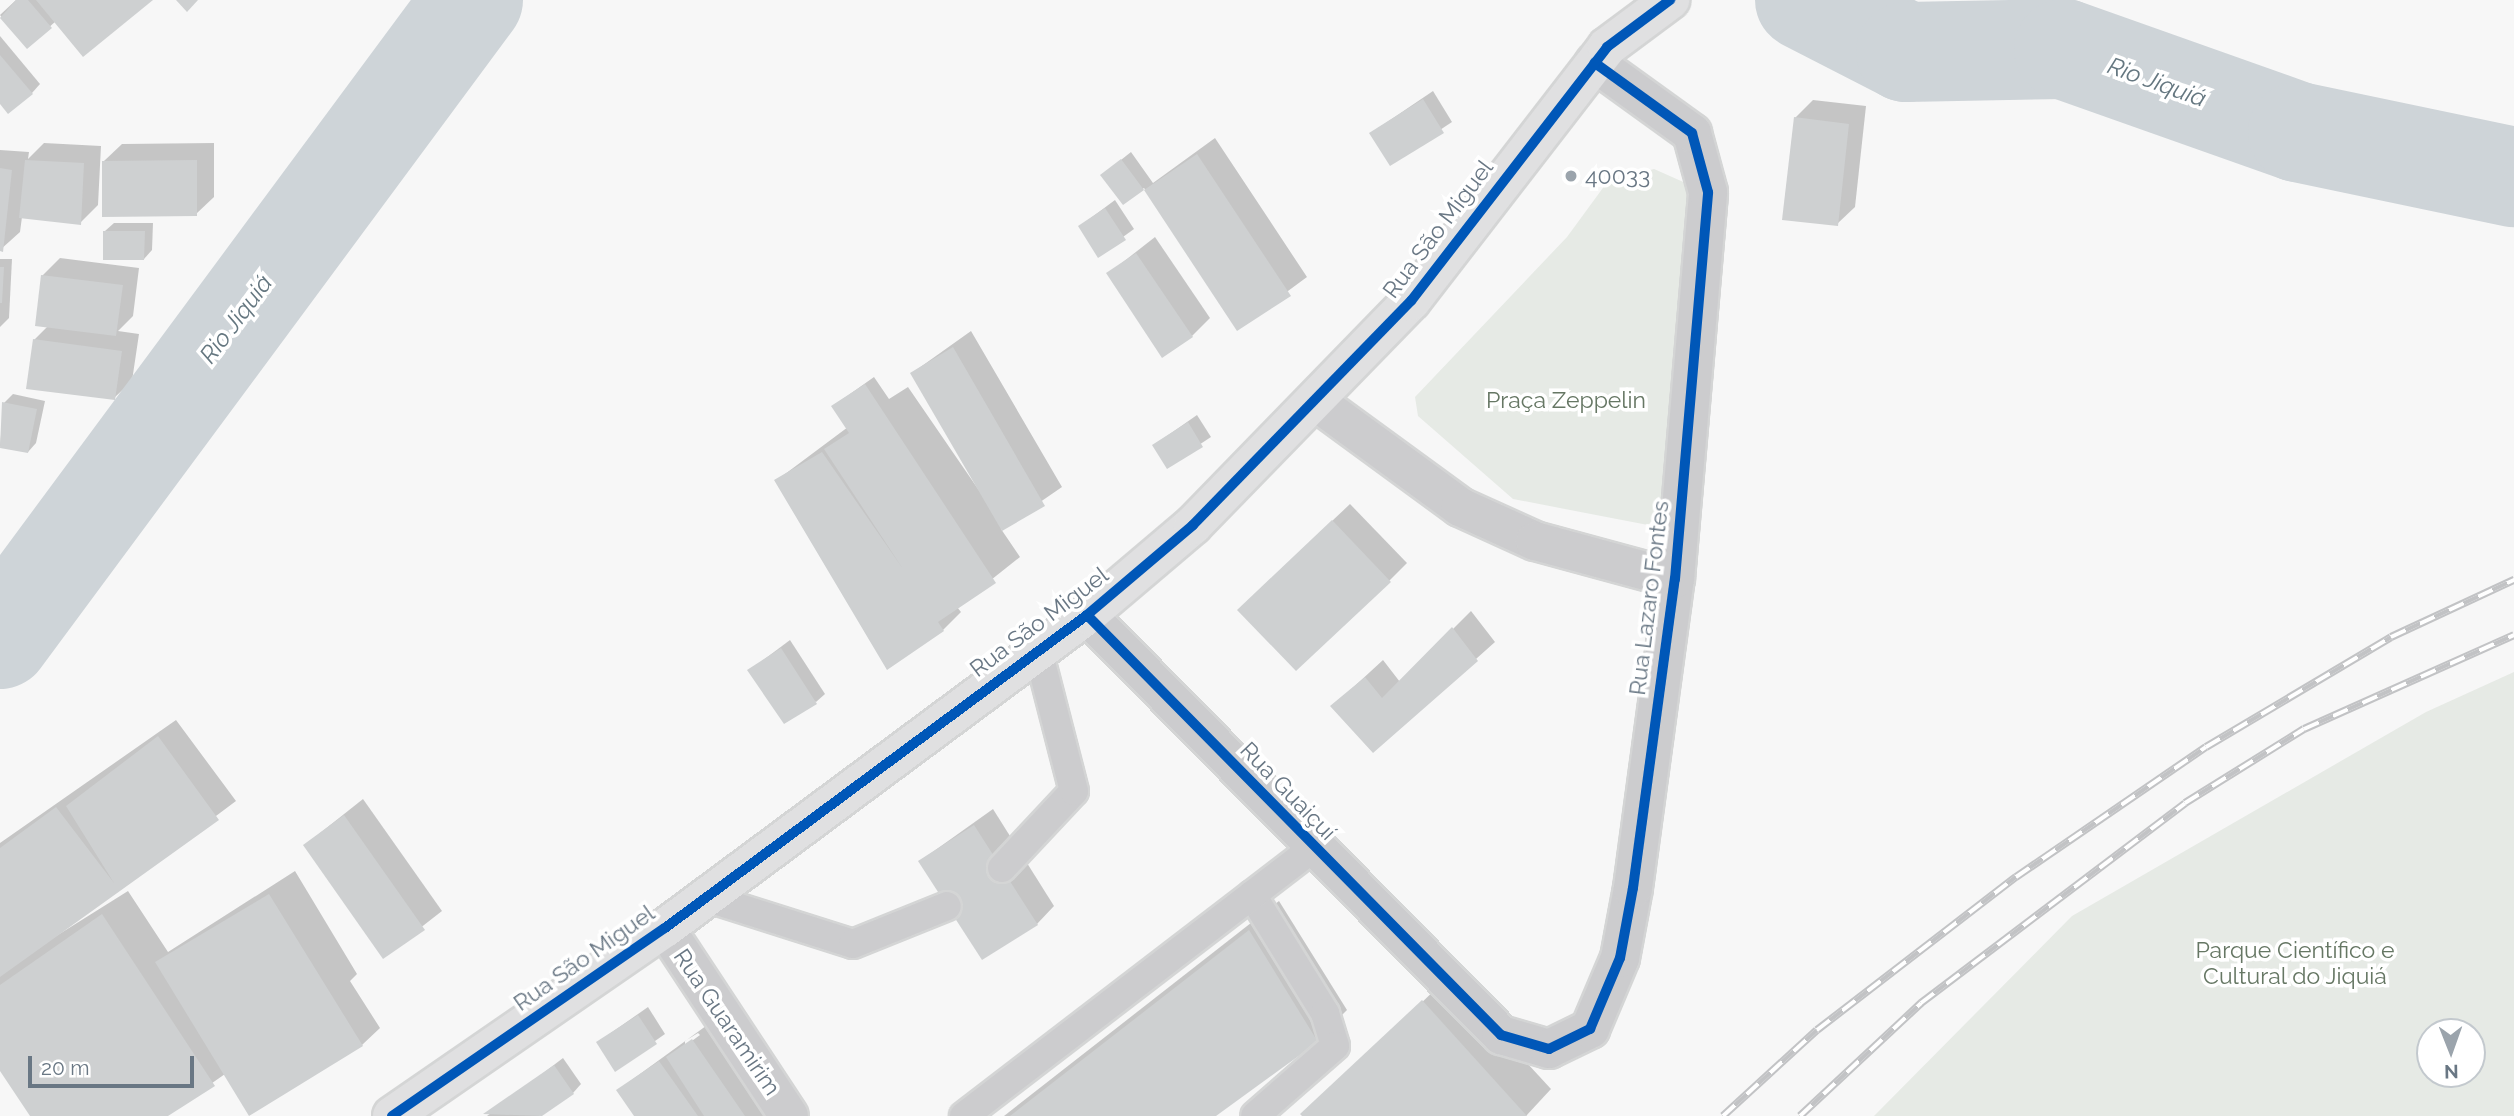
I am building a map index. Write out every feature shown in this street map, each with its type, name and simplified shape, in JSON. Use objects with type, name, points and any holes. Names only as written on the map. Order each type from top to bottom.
[{"type":"main road","name":"Rua São Miguel","points":[[392,1116],[705,898],[1087,615],[1193,525],[1318,403],[1411,301],[1601,55],[1656,11]]},
{"type":"street","name":"Rua Lazaro Fontes","points":[[1460,996],[1500,1035],[1549,1049],[1590,1029],[1606,998],[1633,888],[1675,579],[1708,192],[1692,133],[1601,55]]},
{"type":"street","points":[[1318,403],[1460,507],[1535,541],[1675,579]]},
{"type":"street","name":"Rua Guaiçuí","points":[[1087,615],[1460,996]]},
{"type":"street","name":"Rua Guaramirim","points":[[664,928],[789,1116]]},
{"type":"lane","points":[[1002,868],[1074,791],[1038,651]]},
{"type":"lane","points":[[964,1116],[1314,847]]},
{"type":"lane","points":[[1252,895],[1325,1013],[1335,1046],[1255,1116]]},
{"type":"lane","points":[[705,898],[853,944],[947,906]]},
{"type":"green space","name":"Praça Zeppelin","points":[[1654,169],[1690,185],[1662,513],[1648,525],[1513,499],[1418,416],[1415,397],[1567,237],[1608,181]]},
{"type":"green space","name":"Parque Científico e Cultural do Jiquiá","points":[[2514,672],[2514,1116],[1874,1116],[2072,916],[2426,712]]},
{"type":"building","points":[[16,0],[28,0],[52,28],[27,49],[0,18]]},
{"type":"building","points":[[36,0],[153,0],[83,57]]},
{"type":"building","points":[[176,0],[198,0],[187,12]]},
{"type":"building","points":[[0,55],[33,94],[8,114],[0,104]]},
{"type":"building","points":[[1423,99],[1444,133],[1390,166],[1369,133]]},
{"type":"building","points":[[1794,117],[1849,124],[1838,226],[1782,220]]},
{"type":"building","points":[[1197,154],[1291,296],[1237,331],[1144,190]]},
{"type":"building","points":[[1121,159],[1144,190],[1123,205],[1100,175]]},
{"type":"building","points":[[25,160],[84,163],[81,225],[19,218]]},
{"type":"building","points":[[197,160],[197,216],[102,217],[102,161]]},
{"type":"building","points":[[0,168],[12,170],[3,252],[0,251]]},
{"type":"building","points":[[1105,208],[1126,240],[1098,258],[1078,226]]},
{"type":"building","points":[[103,231],[145,231],[144,260],[103,260]]},
{"type":"building","points":[[1136,253],[1193,337],[1162,358],[1106,273]]},
{"type":"building","points":[[0,267],[4,267],[2,303],[0,303]]},
{"type":"building","points":[[41,275],[123,285],[116,336],[35,326]]},
{"type":"building","points":[[33,339],[122,351],[115,400],[26,389]]},
{"type":"building","points":[[953,347],[1045,506],[1002,531],[910,373]]},
{"type":"building","points":[[865,384],[996,583],[938,622],[944,631],[887,670],[774,480],[822,452],[903,569],[824,449],[849,433],[831,406]]},
{"type":"building","points":[[2,402],[37,409],[28,453],[0,448]]},
{"type":"building","points":[[1188,422],[1203,447],[1167,469],[1152,445]]},
{"type":"building","points":[[1332,520],[1391,582],[1296,671],[1237,610]]},
{"type":"building","points":[[1452,627],[1478,661],[1373,753],[1330,706],[1365,677],[1382,698]]},
{"type":"building","points":[[781,648],[817,704],[784,724],[747,670]]},
{"type":"building","points":[[158,736],[219,820],[0,977],[0,848],[56,807],[114,883],[66,806]]},
{"type":"building","points":[[344,815],[425,930],[383,959],[303,845]]},
{"type":"building","points":[[974,825],[1038,925],[982,960],[918,861]]},
{"type":"building","points":[[269,894],[363,1046],[249,1116],[155,962]]},
{"type":"building","points":[[102,914],[215,1086],[168,1116],[30,1116],[0,1071],[0,985]]},
{"type":"building","points":[[1249,930],[1318,1042],[1216,1116],[1010,1116]]},
{"type":"building","points":[[1422,1000],[1527,1116],[1300,1114]]},
{"type":"building","points":[[638,1015],[657,1044],[615,1072],[596,1042]]},
{"type":"building","points":[[692,1039],[745,1116],[704,1116],[666,1057]]},
{"type":"building","points":[[659,1061],[698,1116],[634,1116],[616,1090]]},
{"type":"building","points":[[554,1065],[574,1094],[542,1116],[483,1114]]},
{"type":"waterway","name":"Rio Jiquiá","points":[[0,639],[473,0]]},
{"type":"waterway","name":"Rio Jiquiá","points":[[1805,0],[1906,52],[2064,49],[2298,132],[2514,177]]},
{"type":"railway","points":[[1723,1116],[1817,1030],[2016,877],[2206,747],[2391,637],[2514,580]]},
{"type":"railway","points":[[1800,1116],[1921,1003],[2185,803],[2304,729],[2514,635]]},
{"type":"cycle path","points":[[392,1116],[665,928],[1087,615],[1193,525],[1411,301],[1607,47],[1670,0]]},
{"type":"cycle path","points":[[1087,615],[1501,1035],[1549,1049],[1590,1029],[1620,958],[1633,888],[1675,579],[1708,192],[1692,133],[1595,63]]},
{"type":"place","name":"40033","points":[[1571,176]]}]
